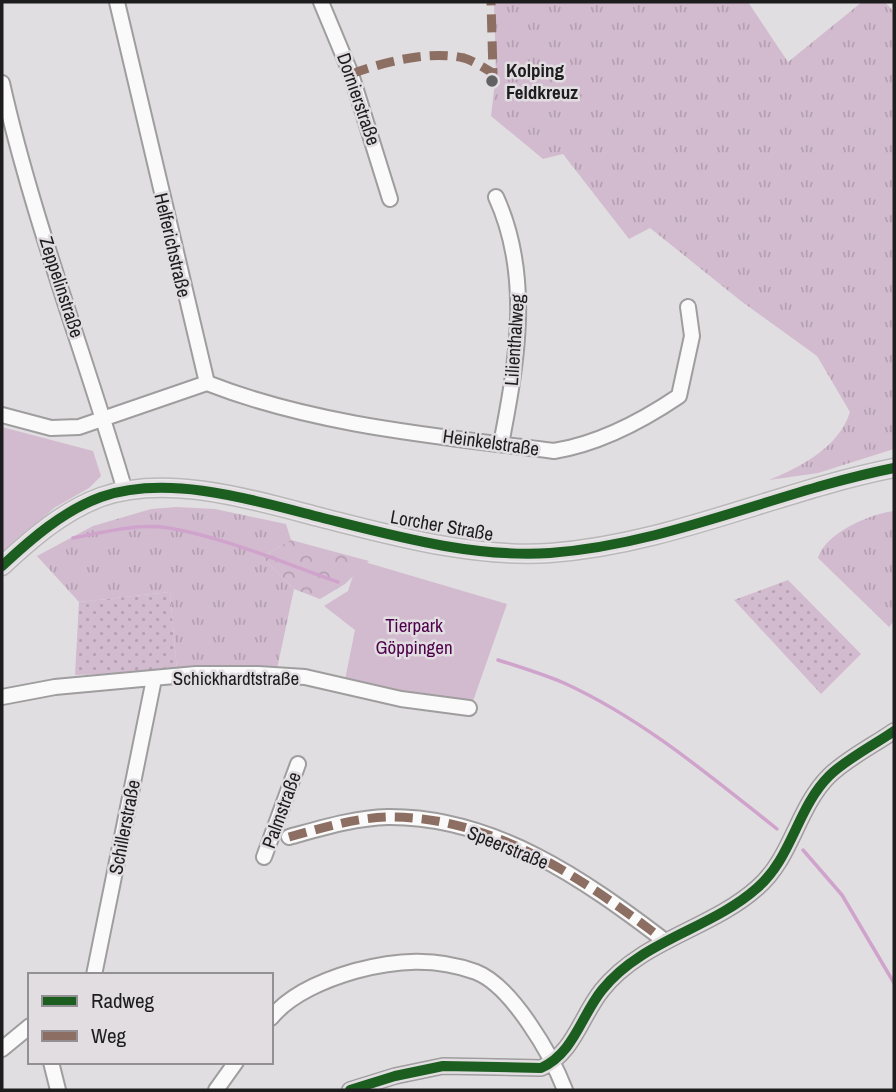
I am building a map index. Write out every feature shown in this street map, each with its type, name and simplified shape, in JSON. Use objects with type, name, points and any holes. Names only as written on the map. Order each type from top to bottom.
[{"type":"main road","name":"Lorcher Straße","points":[[2,566],[70,512],[124,491],[185,489],[231,495],[426,543],[504,553],[549,553],[617,544],[684,529],[894,468]]},
{"type":"street","name":"Helferichstraße","points":[[117,2],[207,383]]},
{"type":"street","name":"Dornierstraße","points":[[321,2],[351,74],[390,199]]},
{"type":"street","name":"Zeppelinstraße","points":[[2,83],[41,223],[105,418],[124,491]]},
{"type":"street","name":"Lilienthalweg","points":[[496,197],[511,237],[520,302],[516,367],[501,444]]},
{"type":"street","name":"Heinkelstraße","points":[[207,383],[248,400],[342,422],[554,451],[580,447],[653,413],[679,396],[692,336],[688,307]]},
{"type":"street","points":[[2,415],[51,428],[79,427],[207,383]]},
{"type":"street","name":"Schickhardtstraße","points":[[2,697],[55,687],[196,674],[305,677],[401,699],[468,708]]},
{"type":"street","name":"Schillerstraße","points":[[94,973],[154,679]]},
{"type":"street","points":[[351,1090],[394,1083],[443,1066],[541,1068],[553,1062],[574,1038],[602,989],[632,963],[665,941],[723,913],[758,887],[785,854],[803,817],[828,777],[894,731]]},
{"type":"street","name":"Palmstraße","points":[[264,856],[298,764]]},
{"type":"street","name":"Speerstraße","points":[[289,837],[353,820],[389,817],[426,820],[479,832],[545,860],[594,887],[665,941]]},
{"type":"street","points":[[273,1017],[310,989],[343,975],[391,961],[433,962],[479,973],[517,1005],[553,1062],[565,1090]]},
{"type":"street","points":[[2,1049],[28,1028]]},
{"type":"street","points":[[52,1064],[58,1090]]},
{"type":"street","points":[[216,1090],[235,1064]]},
{"type":"green space","points":[[494,2],[748,2],[788,62],[862,2],[885,2],[894,12],[894,449],[818,473],[769,480],[806,462],[828,445],[845,424],[850,412],[817,356],[741,301],[650,228],[629,239],[563,154],[543,159],[491,116],[496,73]]},
{"type":"green space","points":[[2,427],[93,451],[101,476],[89,488],[54,508],[2,554]]},
{"type":"green space","points":[[151,509],[215,509],[286,524],[291,540],[262,557],[294,589],[277,669],[177,671],[170,592],[79,602],[37,556],[93,526]]},
{"type":"green space","points":[[894,511],[894,621],[889,627],[818,558],[829,541],[850,526]]},
{"type":"green space","points":[[291,540],[369,561],[345,584],[320,599],[294,589],[262,557]]},
{"type":"green space","name":"Tierpark Göppingen","points":[[358,560],[507,604],[472,704],[345,680],[355,630],[324,606],[348,591]]},
{"type":"green space","points":[[788,580],[861,654],[821,694],[734,600]]},
{"type":"green space","points":[[170,592],[177,671],[75,675],[79,602]]},
{"type":"waterway","points":[[73,538],[133,527],[169,528],[233,544],[338,582]]},
{"type":"waterway","points":[[498,660],[564,683],[593,697],[675,750],[777,829]]},
{"type":"waterway","points":[[803,850],[842,895],[894,983]]},
{"type":"marked path","points":[[351,74],[378,65],[436,55],[464,58],[493,73],[491,2]]},
{"type":"marked path","points":[[289,837],[350,821],[388,817],[465,827],[501,840],[570,875],[665,941]]},
{"type":"cycle path","points":[[2,566],[36,536],[87,503],[126,491],[153,488],[180,488],[236,496],[431,544],[520,554],[594,548],[638,539],[894,468]]},
{"type":"cycle path","points":[[350,1090],[395,1076],[443,1066],[541,1068],[552,1061],[569,1044],[595,1000],[618,973],[656,947],[739,902],[757,888],[779,862],[809,803],[829,776],[894,731]]},
{"type":"place","name":"Kolping Feldkreuz","points":[[492,81]]}]
